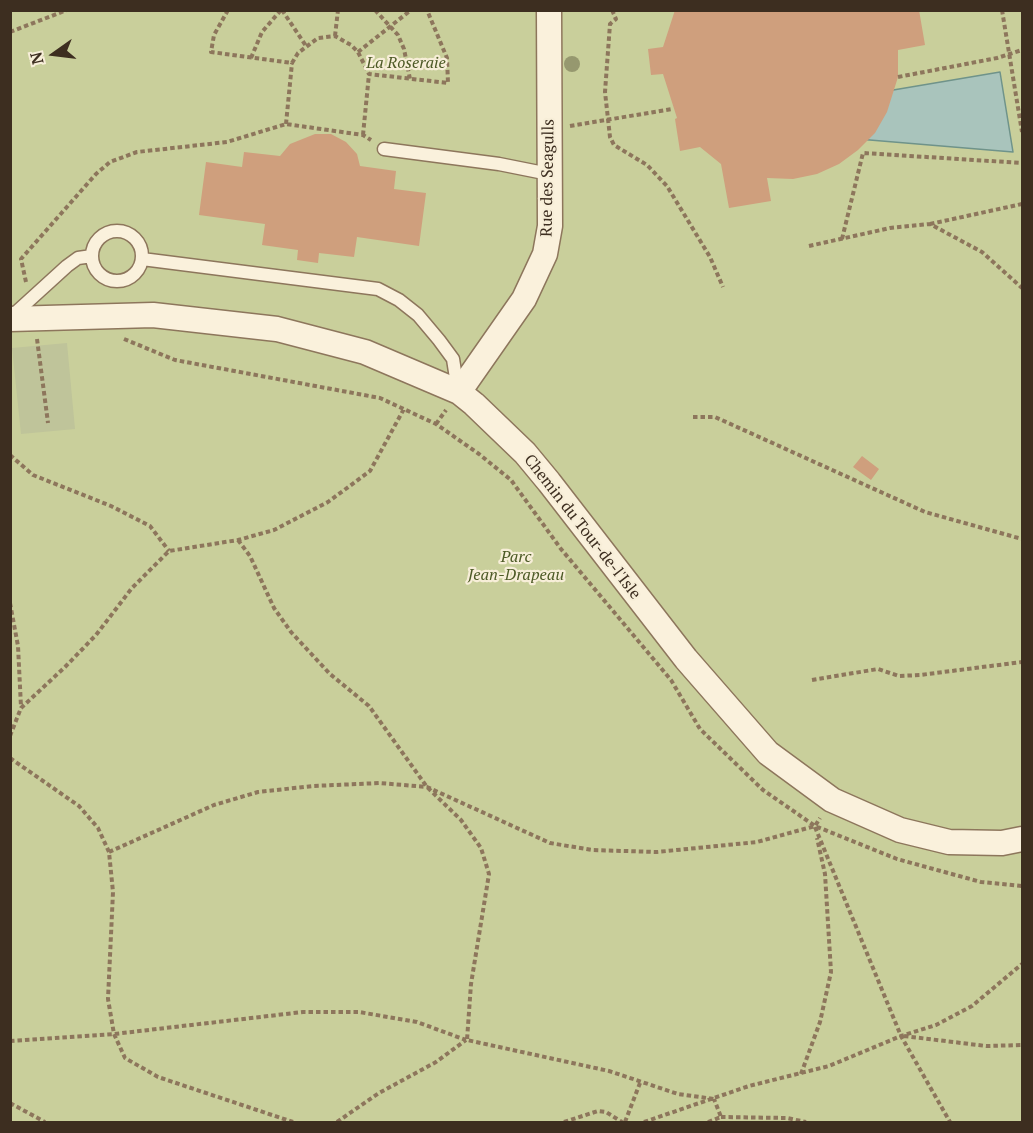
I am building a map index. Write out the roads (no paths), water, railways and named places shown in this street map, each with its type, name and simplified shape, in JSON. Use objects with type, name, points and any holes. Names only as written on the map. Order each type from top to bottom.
[{"type":"street","name":"Rue des Seagulls","points":[[454,398],[524,299],[546,254],[550,226],[549,10]]},
{"type":"street","name":"Chemin du Tour-de-l'Isle","points":[[10,318],[153,315],[277,329],[365,352],[454,398],[474,404],[543,474],[686,660],[768,753],[832,800],[900,830],[949,843],[1002,843],[1023,839]]},
{"type":"lane","points":[[384,149],[499,164],[549,174]]},
{"type":"lane","points":[[119,231],[134,237],[142,251],[142,259],[135,274],[120,281],[112,280],[98,272],[92,256],[97,241],[111,232],[119,231]]},
{"type":"lane","points":[[10,318],[67,266],[78,258],[92,256]]},
{"type":"lane","points":[[142,259],[378,289],[399,300],[418,315],[453,359],[454,398]]},
{"type":"water","points":[[1000,72],[1013,152],[834,137],[828,101]]},
{"type":"park label","name":"La Roseraie","points":[[406,63]]},
{"type":"park label","name":"Parc Jean-Drapeau","points":[[516,566]]}]
